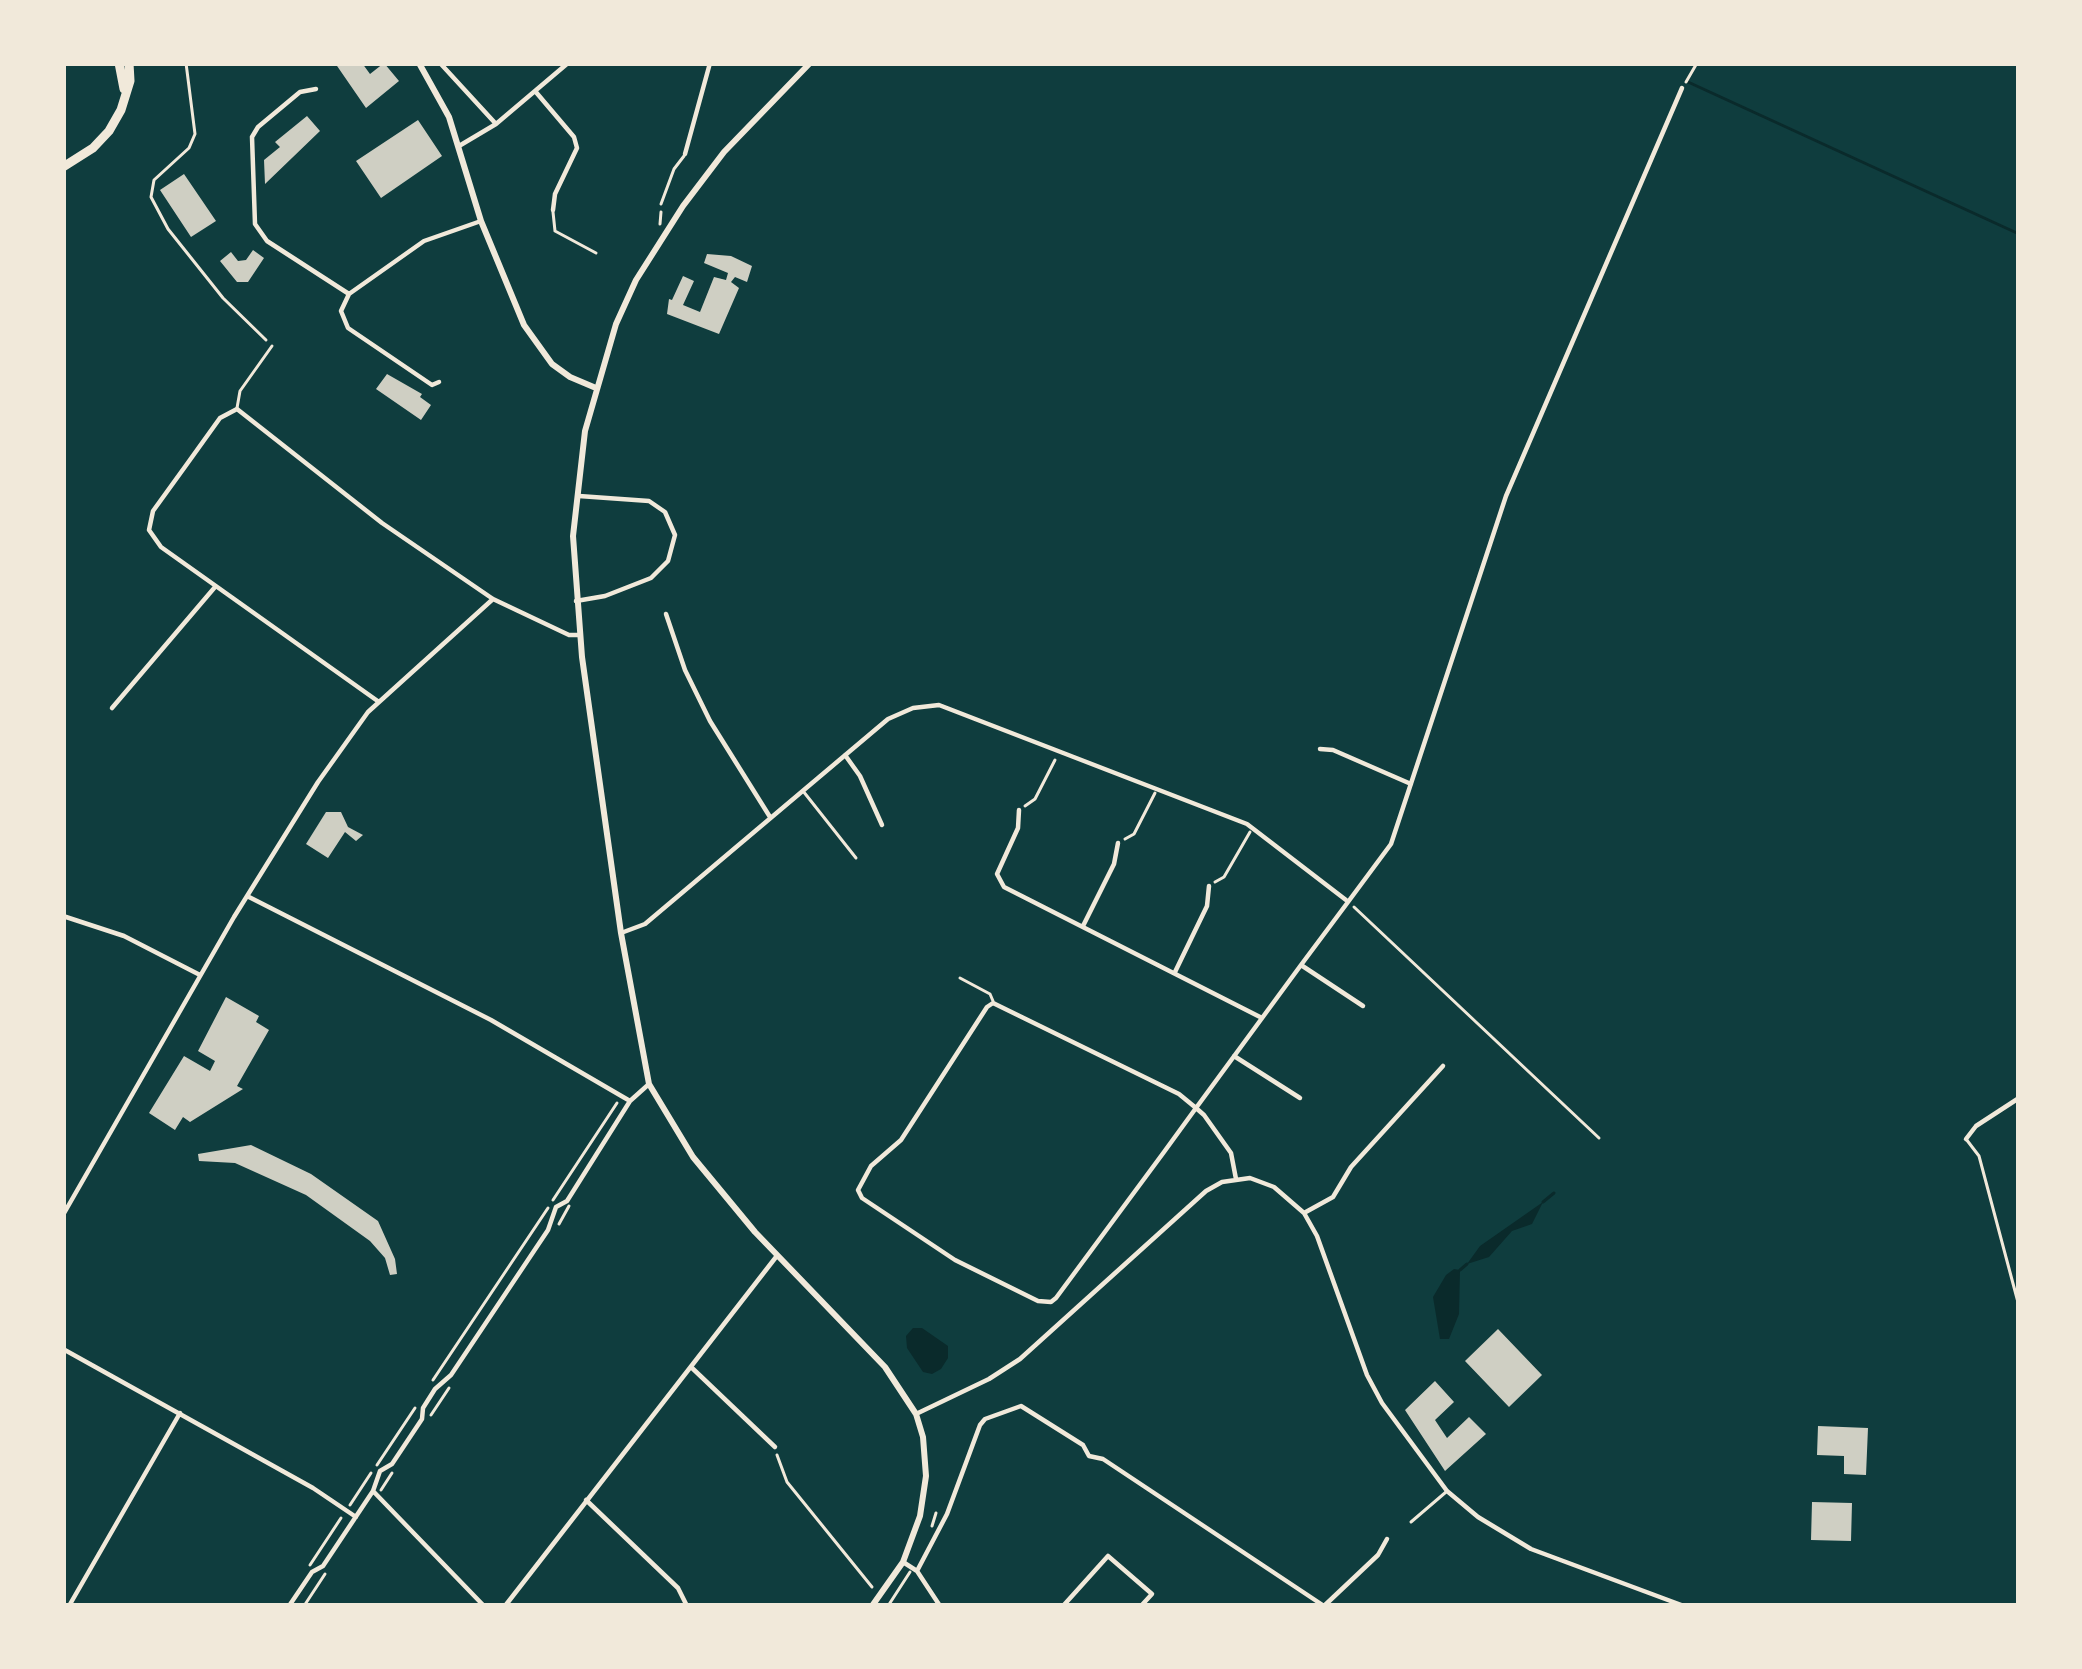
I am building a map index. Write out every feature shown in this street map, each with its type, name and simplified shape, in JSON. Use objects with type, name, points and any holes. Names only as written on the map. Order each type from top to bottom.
[{"type":"highway","points":[[119,63],[125,94]]},
{"type":"highway","points":[[63,167],[109,131],[121,110],[129,63]]},
{"type":"street","points":[[418,63],[442,101],[515,308],[536,345],[570,377],[596,388]]},
{"type":"street","points":[[440,63],[496,124]]},
{"type":"street","points":[[459,146],[496,124],[568,63]]},
{"type":"street","points":[[686,154],[710,63]]},
{"type":"street","points":[[810,63],[724,152],[659,240],[616,324],[596,388],[575,496],[576,601],[621,933],[649,1084],[693,1157],[776,1257],[867,1346],[916,1414],[926,1456],[925,1493],[903,1562],[872,1606]]},
{"type":"street","points":[[316,88],[300,92],[252,137],[255,224],[267,241],[349,294]]},
{"type":"street","points":[[1236,1178],[1231,1153],[1196,1108],[1179,1094],[993,1003],[902,1140],[871,1166],[858,1190],[862,1198],[955,1260],[1044,1303],[1056,1298],[1196,1108],[1301,965],[1391,844],[1506,496],[1682,88]]},
{"type":"street","points":[[536,91],[574,137],[577,148],[553,210]]},
{"type":"street","points":[[439,382],[432,385],[348,328],[341,310],[349,294],[424,242],[481,221]]},
{"type":"street","points":[[379,702],[161,547],[149,530],[153,511],[220,418],[237,410],[382,523],[493,599],[569,635],[580,634]]},
{"type":"street","points":[[575,496],[651,502],[665,512],[675,535],[668,562],[652,578],[605,596],[576,601]]},
{"type":"street","points":[[112,708],[215,587]]},
{"type":"street","points":[[63,1215],[246,896],[318,782],[379,702],[493,599]]},
{"type":"street","points":[[666,614],[685,670],[710,721],[770,817]]},
{"type":"street","points":[[621,933],[645,924],[888,719],[913,708],[939,705],[1252,827],[1348,902]]},
{"type":"street","points":[[1320,749],[1333,750],[1412,784]]},
{"type":"street","points":[[845,755],[882,825]]},
{"type":"street","points":[[1019,810],[1018,828],[997,874],[1004,887],[1262,1018]]},
{"type":"street","points":[[1083,926],[1114,864],[1118,843]]},
{"type":"street","points":[[1174,972],[1208,906],[1208,886]]},
{"type":"street","points":[[246,896],[428,986],[629,1102]]},
{"type":"street","points":[[63,916],[124,936],[201,976]]},
{"type":"street","points":[[1301,965],[1363,1006]]},
{"type":"street","points":[[1234,1056],[1300,1098]]},
{"type":"street","points":[[1304,1213],[1333,1197],[1352,1167],[1443,1066]]},
{"type":"street","points":[[290,1606],[356,1517],[373,1491],[375,1477],[392,1464],[422,1419],[435,1389],[451,1376],[548,1230],[556,1208],[568,1202],[629,1102],[649,1084]]},
{"type":"street","points":[[1966,1139],[1976,1126],[2019,1098]]},
{"type":"street","points":[[916,1414],[1020,1359],[1206,1191],[1236,1178],[1250,1178],[1274,1187],[1304,1213],[1382,1403],[1448,1491],[1478,1517],[1531,1549],[1684,1606]]},
{"type":"street","points":[[505,1606],[776,1257]]},
{"type":"street","points":[[63,1349],[356,1517]]},
{"type":"street","points":[[691,1367],[775,1447]]},
{"type":"street","points":[[917,1571],[947,1514],[985,1419],[1028,1408],[1083,1445],[1089,1456],[1103,1459],[1324,1606],[1378,1555],[1387,1539]]},
{"type":"street","points":[[69,1606],[181,1413]]},
{"type":"street","points":[[373,1491],[484,1606]]},
{"type":"street","points":[[586,1500],[678,1588],[687,1606]]},
{"type":"street","points":[[1063,1606],[1108,1556],[1152,1594],[1141,1606]]},
{"type":"street","points":[[903,1562],[917,1571],[940,1606]]},
{"type":"lane","points":[[662,204],[674,169],[686,154]]},
{"type":"lane","points":[[553,210],[555,231],[596,253]]},
{"type":"lane","points":[[237,410],[240,391],[272,346]]},
{"type":"lane","points":[[802,790],[856,858]]},
{"type":"lane","points":[[960,978],[990,994],[993,1003]]},
{"type":"lane","points":[[1966,1139],[1979,1156],[2019,1306]]},
{"type":"lane","points":[[1411,1522],[1448,1491]]},
{"type":"path","points":[[186,63],[195,134],[189,148],[154,180],[151,197],[168,229],[223,298],[272,346]]},
{"type":"path","points":[[1682,88],[1697,63]]},
{"type":"path","points":[[660,224],[662,204]]},
{"type":"path","points":[[1019,810],[1035,799],[1060,750]]},
{"type":"path","points":[[1118,843],[1134,834],[1158,788]]},
{"type":"path","points":[[1208,886],[1224,877],[1252,827]]},
{"type":"path","points":[[1348,902],[1599,1138]]},
{"type":"path","points":[[430,1385],[622,1097]]},
{"type":"path","points":[[548,1230],[556,1229],[570,1208],[568,1202]]},
{"type":"path","points":[[303,1576],[418,1403]]},
{"type":"path","points":[[775,1447],[787,1482],[872,1587]]},
{"type":"path","points":[[304,1606],[325,1574]]},
{"type":"water","points":[[1543,1202],[1532,1224],[1512,1231],[1489,1257],[1467,1264],[1480,1246]]},
{"type":"water","points":[[1454,1269],[1460,1270],[1459,1314],[1449,1339],[1440,1339],[1433,1297]]},
{"type":"water","points":[[913,1328],[922,1328],[948,1346],[948,1358],[932,1374],[923,1372],[907,1348],[906,1336]]},
{"type":"building","points":[[335,63],[362,63],[370,74],[384,63],[399,81],[366,108]]},
{"type":"building","points":[[307,116],[320,131],[265,184],[264,160],[280,147],[275,142]]},
{"type":"building","points":[[418,120],[442,156],[381,198],[356,161]]},
{"type":"building","points":[[184,174],[216,221],[191,237],[160,190]]},
{"type":"building","points":[[253,250],[264,258],[248,282],[237,282],[220,261],[231,252],[238,261],[246,260]]},
{"type":"building","points":[[707,254],[731,256],[752,266],[747,282],[735,277],[731,282],[739,288],[719,334],[667,314],[669,299],[683,276],[694,281],[683,305],[700,312],[714,277],[726,280],[728,273],[704,263]]},
{"type":"building","points":[[387,374],[422,394],[431,405],[421,420],[376,389]]},
{"type":"building","points":[[326,812],[341,812],[348,827],[363,835],[356,841],[345,832],[328,858],[306,844]]},
{"type":"building","points":[[226,997],[259,1016],[256,1022],[269,1030],[237,1086],[243,1089],[190,1122],[183,1117],[175,1130],[149,1113],[184,1056],[210,1071],[215,1061],[198,1051]]},
{"type":"building","points":[[251,1145],[311,1174],[378,1221],[397,1274],[390,1275],[385,1258],[370,1241],[306,1195],[235,1163],[199,1161],[198,1154]]},
{"type":"building","points":[[1498,1329],[1542,1375],[1509,1407],[1465,1361]]},
{"type":"building","points":[[1435,1381],[1454,1402],[1435,1420],[1447,1438],[1469,1417],[1486,1434],[1445,1471],[1405,1410]]},
{"type":"building","points":[[1818,1426],[1868,1428],[1866,1475],[1844,1474],[1844,1456],[1817,1455]]},
{"type":"building","points":[[1812,1502],[1852,1503],[1851,1541],[1811,1540]]},
{"type":"waterway","points":[[1688,82],[2019,234]]},
{"type":"waterway","points":[[1543,1202],[1554,1193]]},
{"type":"waterway","points":[[1460,1270],[1467,1264]]}]
